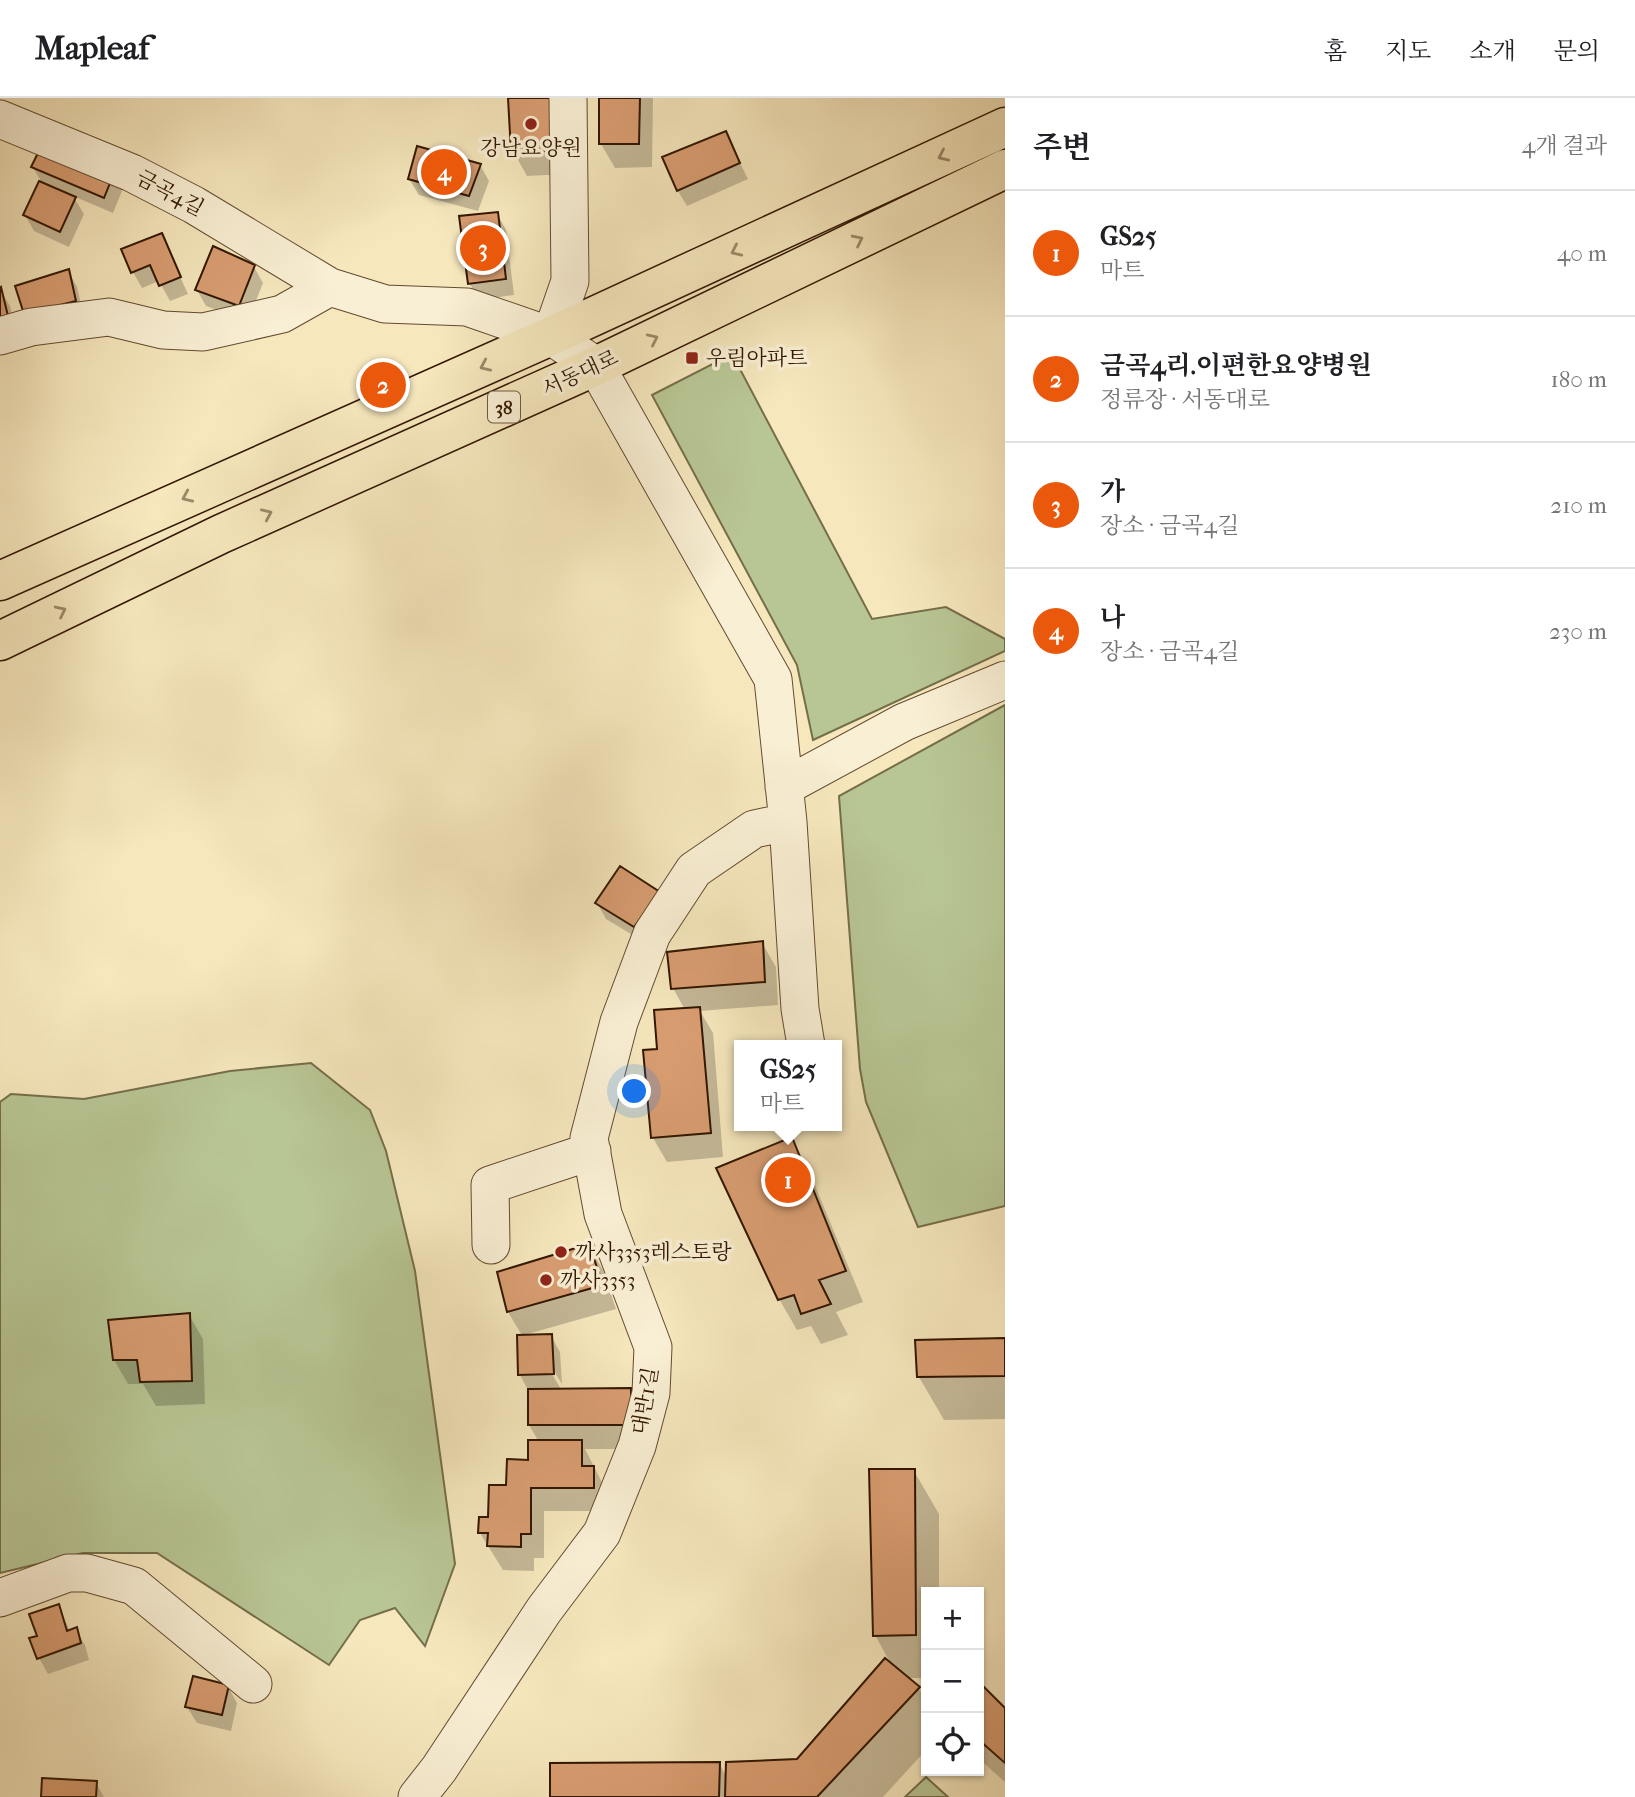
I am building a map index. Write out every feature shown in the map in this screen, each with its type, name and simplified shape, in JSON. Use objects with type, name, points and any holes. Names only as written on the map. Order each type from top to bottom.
[{"type":"main road","name":"38","points":[[0,581],[551,337],[1005,127]]},
{"type":"main road","name":"서동대로","points":[[0,641],[221,534],[596,366],[1005,169]]},
{"type":"street","points":[[551,337],[570,281],[568,98]]},
{"type":"street","name":"금곡4길","points":[[0,119],[132,173],[194,205],[330,287],[385,304],[467,307],[551,337],[596,366]]},
{"type":"street","points":[[0,336],[32,327],[109,317],[163,331],[203,332],[282,314],[330,287]]},
{"type":"street","points":[[596,366],[774,680],[786,805],[800,1009],[805,1040]]},
{"type":"street","name":"대반1길","points":[[417,1797],[439,1769],[544,1609],[602,1533],[637,1446],[651,1393],[653,1347],[603,1214],[589,1138],[619,1021],[652,934],[694,870],[904,722],[1005,680]]},
{"type":"street","points":[[491,1245],[489,1185],[592,1151]]},
{"type":"street","points":[[0,1598],[68,1573],[87,1573],[134,1586],[253,1684]]},
{"type":"green space","points":[[732,354],[872,619],[946,607],[1005,639],[1005,651],[813,740],[797,665],[652,395]]},
{"type":"green space","points":[[1005,705],[1005,1206],[918,1227],[866,1102],[860,1069],[839,796]]},
{"type":"green space","points":[[311,1063],[370,1110],[386,1151],[415,1271],[455,1564],[425,1646],[395,1608],[360,1620],[329,1665],[157,1553],[83,1553],[0,1573],[0,1102],[11,1094],[84,1099],[230,1071]]},
{"type":"green space","points":[[926,1777],[948,1797],[905,1797]]},
{"type":"building","name":"강남요양원","points":[[508,98],[552,98],[554,151],[511,152]]},
{"type":"building","points":[[599,98],[640,98],[639,144],[599,144]]},
{"type":"building","points":[[726,131],[740,163],[677,191],[662,157]]},
{"type":"building","points":[[42,145],[114,173],[104,198],[31,167]]},
{"type":"building","points":[[417,146],[481,164],[469,196],[408,179]]},
{"type":"building","points":[[39,181],[76,197],[60,232],[23,215]]},
{"type":"building","points":[[498,212],[506,279],[468,284],[459,216]]},
{"type":"building","points":[[162,233],[181,277],[159,286],[150,265],[131,273],[121,249]]},
{"type":"building","points":[[213,246],[255,265],[239,306],[195,290]]},
{"type":"building","points":[[69,269],[76,301],[24,314],[15,286]]},
{"type":"building","points":[[0,288],[8,316],[0,318]]},
{"type":"building","points":[[620,866],[660,892],[634,927],[595,903]]},
{"type":"building","points":[[763,941],[765,982],[671,989],[667,952]]},
{"type":"building","points":[[700,1007],[711,1133],[651,1138],[643,1050],[657,1049],[654,1010]]},
{"type":"building","points":[[792,1137],[846,1271],[819,1280],[831,1304],[801,1314],[794,1295],[778,1300],[716,1168]]},
{"type":"building","points":[[589,1244],[603,1285],[507,1312],[497,1272]]},
{"type":"building","points":[[190,1313],[192,1381],[140,1382],[137,1360],[113,1360],[108,1320]]},
{"type":"building","points":[[552,1334],[554,1374],[518,1375],[517,1335]]},
{"type":"building","points":[[1005,1338],[1005,1376],[917,1377],[915,1340]]},
{"type":"building","points":[[631,1388],[631,1425],[528,1425],[528,1389]]},
{"type":"building","points":[[528,1440],[582,1440],[582,1466],[594,1466],[594,1488],[531,1488],[531,1534],[521,1534],[521,1547],[487,1546],[488,1533],[478,1533],[479,1517],[488,1517],[489,1485],[506,1485],[507,1459],[528,1460]]},
{"type":"building","points":[[869,1469],[915,1469],[916,1635],[873,1636]]},
{"type":"building","points":[[59,1604],[67,1631],[77,1627],[81,1643],[37,1659],[29,1638],[37,1636],[29,1614]]},
{"type":"building","points":[[885,1658],[920,1687],[817,1797],[725,1797],[726,1762],[797,1759]]},
{"type":"building","points":[[193,1676],[229,1685],[222,1715],[185,1707]]},
{"type":"building","points":[[984,1687],[1005,1708],[1005,1763],[984,1744]]},
{"type":"building","points":[[720,1762],[719,1797],[550,1797],[550,1763]]},
{"type":"building","points":[[42,1778],[97,1781],[96,1797],[41,1797]]},
{"type":"place","name":"강남요양원","points":[[531,124]]},
{"type":"place","name":"나","points":[[444,172]]},
{"type":"place","name":"가","points":[[483,248]]},
{"type":"place","name":"우림아파트","points":[[692,358]]},
{"type":"place","name":"금곡4리.이편한요양병원","points":[[383,385]]},
{"type":"place","name":"GS25","points":[[788,1180]]},
{"type":"place","name":"까사3353레스토랑","points":[[561,1252]]},
{"type":"place","name":"까사3353","points":[[546,1280]]}]
